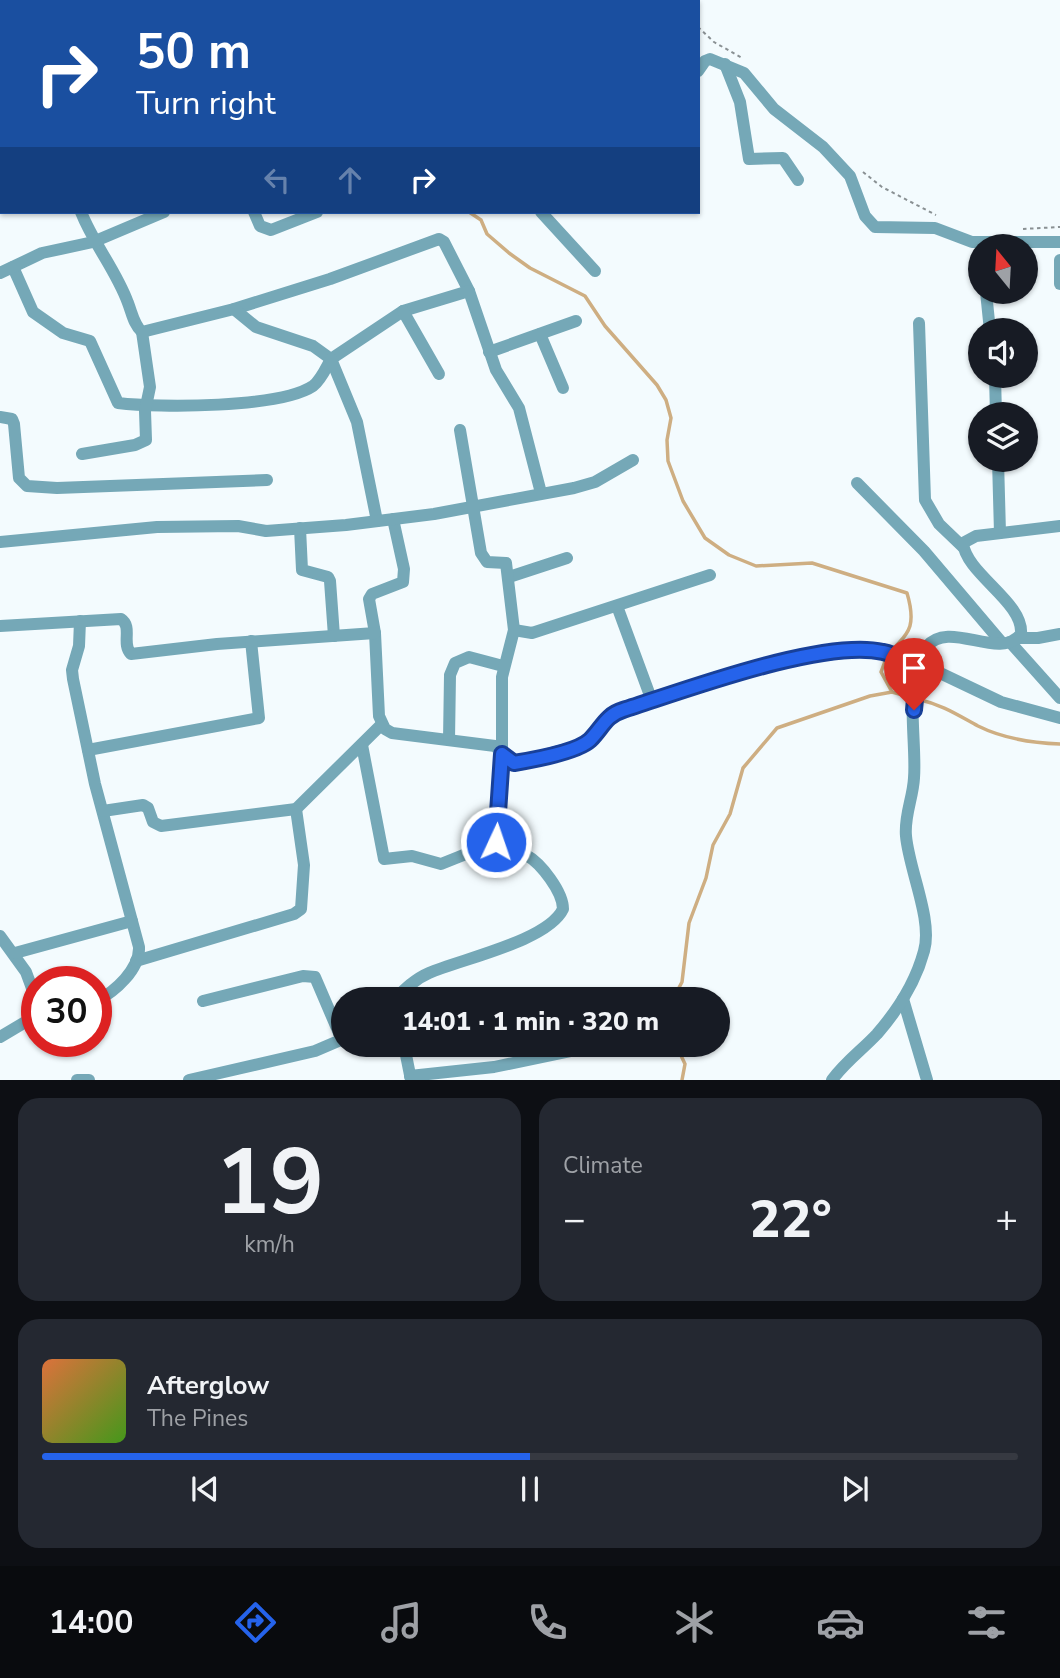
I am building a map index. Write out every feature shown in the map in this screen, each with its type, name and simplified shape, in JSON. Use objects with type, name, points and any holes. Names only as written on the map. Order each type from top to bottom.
[{"type":"street","points":[[700,68],[707,59],[744,73],[774,109],[823,147],[846,171],[871,224],[894,230],[935,228],[968,241]]},
{"type":"street","points":[[725,64],[740,102],[749,159],[783,158],[799,180]]},
{"type":"street","points":[[82,214],[93,242],[114,268],[134,321],[142,332],[150,387],[146,440],[143,443],[82,454]]},
{"type":"street","points":[[0,273],[58,248],[93,242],[159,214]]},
{"type":"street","points":[[255,214],[260,226],[271,230],[312,214]]},
{"type":"street","points":[[543,214],[594,271]]},
{"type":"street","points":[[142,332],[234,309],[330,279],[439,239],[444,242],[469,291],[489,352],[519,408],[541,493]]},
{"type":"street","points":[[1038,243],[1060,242]]},
{"type":"street","points":[[1060,260],[1060,284]]},
{"type":"street","points":[[13,267],[33,312],[63,333],[90,341],[118,403],[162,407],[253,401],[302,392],[318,382],[331,359],[403,311],[469,291]]},
{"type":"street","points":[[234,309],[256,327],[313,346],[331,359],[357,422],[377,521]]},
{"type":"street","points":[[403,311],[439,374]]},
{"type":"street","points":[[489,352],[576,321]]},
{"type":"street","points":[[919,323],[925,500],[939,524],[963,547],[1019,620],[1022,630],[1011,641]]},
{"type":"street","points":[[540,334],[563,388]]},
{"type":"street","points":[[0,417],[12,419],[14,424],[19,478],[27,486],[57,488],[267,480]]},
{"type":"street","points":[[409,987],[421,977],[500,950],[560,916],[562,899],[531,858],[500,847],[496,842],[502,754],[503,666],[514,630],[505,562],[488,562],[483,557],[471,506],[460,430]]},
{"type":"street","points":[[0,542],[157,527],[207,525],[259,530],[393,519],[586,485],[633,460]]},
{"type":"street","points":[[998,472],[1000,533]]},
{"type":"street","points":[[857,484],[1011,641],[1060,698]]},
{"type":"street","points":[[393,519],[404,576],[400,585],[372,594],[369,599],[375,633],[382,724],[392,733],[495,746],[514,763],[573,748],[590,740],[615,712],[804,657],[863,650],[886,652],[917,669],[1001,702],[1060,719]]},
{"type":"street","points":[[963,547],[968,538],[1060,526]]},
{"type":"street","points":[[300,528],[302,570],[328,577],[330,582],[334,636]]},
{"type":"street","points":[[509,577],[567,558]]},
{"type":"street","points":[[514,630],[532,633],[710,575]]},
{"type":"street","points":[[617,606],[652,701]]},
{"type":"street","points":[[80,621],[79,646],[72,670],[88,750],[139,947],[136,961],[112,991]]},
{"type":"street","points":[[0,626],[125,621],[127,652],[131,654],[251,641],[375,633]]},
{"type":"street","points":[[831,1080],[876,1035],[903,999],[924,952],[926,938],[906,835],[914,778],[917,669],[927,645],[942,638],[1011,641],[1060,634]]},
{"type":"street","points":[[88,750],[255,720],[261,713],[251,641]]},
{"type":"street","points":[[449,740],[450,675],[455,663],[469,657],[503,666]]},
{"type":"street","points":[[103,811],[144,805],[148,808],[153,822],[161,827],[296,809],[382,724]]},
{"type":"street","points":[[362,745],[384,859],[412,856],[441,864],[496,842]]},
{"type":"street","points":[[136,961],[294,915],[301,909],[304,902],[304,865],[296,809]]},
{"type":"street","points":[[8,951],[132,921]]},
{"type":"street","points":[[0,936],[21,966]]},
{"type":"street","points":[[203,1001],[303,976],[315,977],[331,1013]]},
{"type":"street","points":[[903,999],[927,1080]]},
{"type":"street","points":[[0,1037],[21,1025]]},
{"type":"street","points":[[189,1080],[315,1051],[331,1045]]},
{"type":"street","points":[[407,1057],[411,1078],[539,1057]]},
{"type":"street","points":[[77,1080],[89,1080]]},
{"type":"path","points":[[700,29],[714,42],[747,61]]},
{"type":"path","points":[[855,165],[882,187],[944,218]]},
{"type":"path","points":[[1014,229],[1060,227]]},
{"type":"waterway","points":[[472,214],[481,220],[487,234],[509,253],[530,268],[585,296],[605,326],[657,385],[666,400],[671,418],[667,440],[668,461],[683,501],[705,538],[729,555],[756,566],[812,563],[907,593],[911,622],[881,672],[892,692]]},
{"type":"waterway","points":[[679,987],[689,923],[706,878],[713,845],[730,814],[743,768],[777,728],[870,696],[892,692],[910,697]]},
{"type":"waterway","points":[[917,699],[942,707],[997,734],[1060,744]]},
{"type":"waterway","points":[[682,1057],[685,1064],[682,1080]]},
{"type":"route","points":[[496,842],[495,825],[501,790],[502,754],[514,763],[573,748],[590,740],[615,712],[768,665],[804,657],[863,650],[886,652],[918,667],[914,710]]}]
